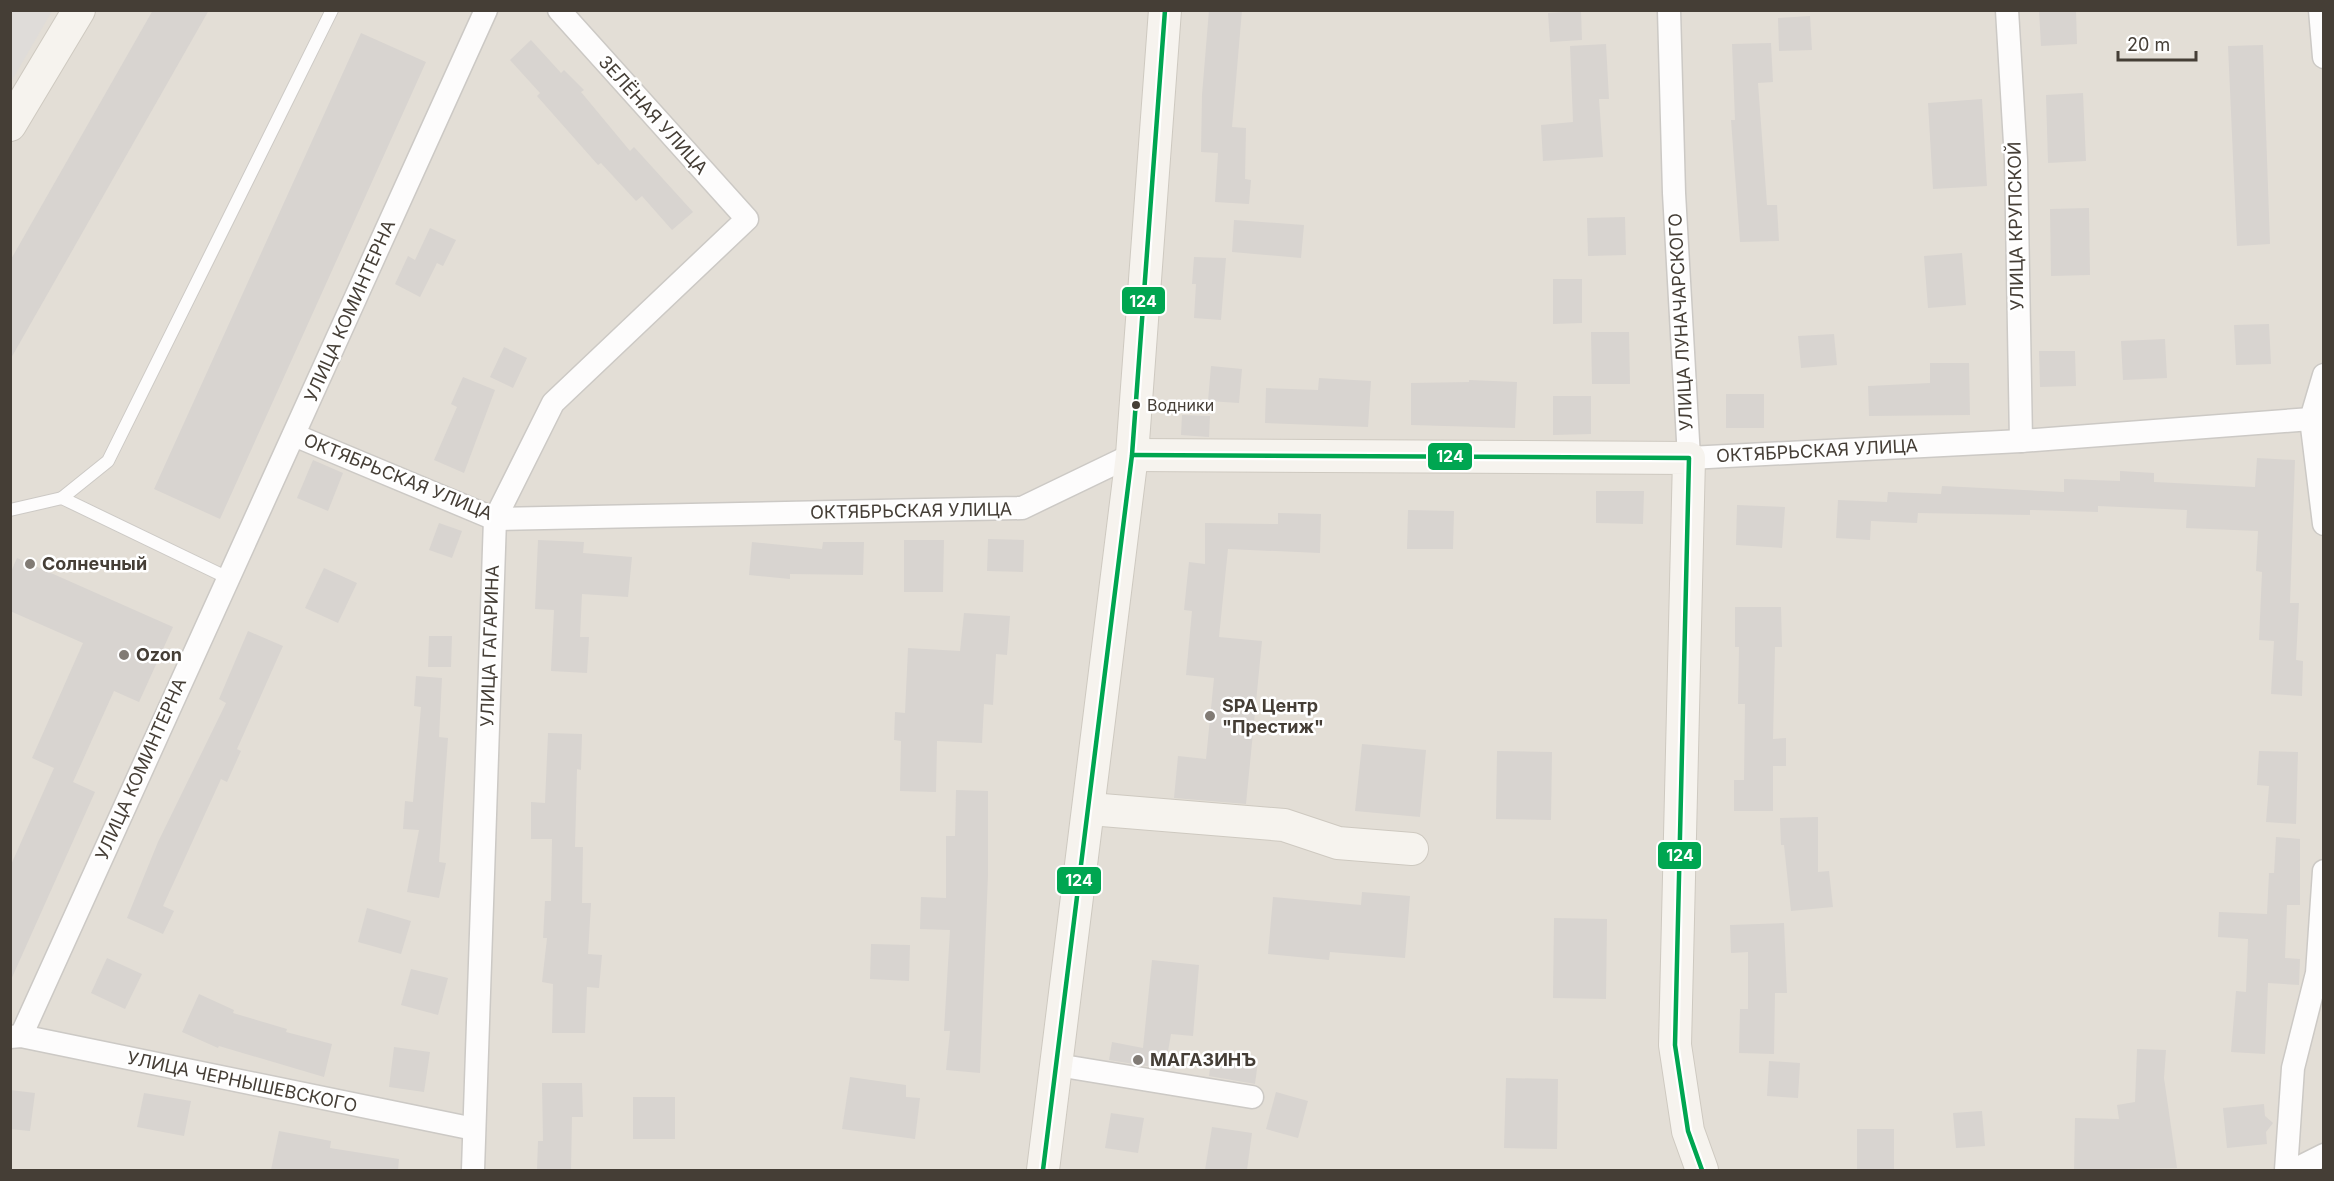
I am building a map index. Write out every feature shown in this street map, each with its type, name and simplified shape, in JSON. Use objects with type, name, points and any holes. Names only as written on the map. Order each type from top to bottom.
[{"type":"main road","points":[[10,125],[79,10]]},
{"type":"main road","points":[[1043,1170],[1090,809],[1132,455],[1164,10]]},
{"type":"main road","name":"ОКТЯБРЬСКАЯ УЛИЦА","points":[[1132,455],[1689,458]]},
{"type":"main road","name":"УЛИЦА ЛУНАЧАРСКОГО","points":[[1689,458],[1674,1045],[1688,1131],[1702,1170]]},
{"type":"main road","points":[[1090,809],[1284,825],[1338,843],[1412,849]]},
{"type":"street","name":"УЛИЦА КОМИНТЕРНА","points":[[16,1036],[294,435],[486,10]]},
{"type":"street","name":"ЗЕЛЁНАЯ УЛИЦА","points":[[559,10],[747,219]]},
{"type":"street","name":"УЛИЦА ЛУНАЧАРСКОГО","points":[[1669,10],[1674,193],[1689,458]]},
{"type":"street","name":"УЛИЦА КРУПСКОЙ","points":[[2007,10],[2016,160],[2021,441]]},
{"type":"street","points":[[2320,10],[2324,57]]},
{"type":"street","name":"УЛИЦА ГАГАРИНА","points":[[473,1170],[495,519],[553,403],[747,219]]},
{"type":"street","points":[[2324,375],[2317,420],[2324,524]]},
{"type":"street","name":"ОКТЯБРЬСКАЯ УЛИЦА","points":[[1689,458],[2021,441],[2317,420]]},
{"type":"street","name":"ОКТЯБРЬСКАЯ УЛИЦА","points":[[294,435],[495,519],[1022,508],[1132,455]]},
{"type":"street","points":[[2286,1170],[2294,1068],[2317,972],[2324,871]]},
{"type":"street","name":"УЛИЦА ЧЕРНЫШЕВСКОГО","points":[[16,1036],[474,1129]]},
{"type":"street","points":[[1057,1065],[1252,1097]]},
{"type":"street","points":[[2294,1170],[2324,1155]]},
{"type":"lane","points":[[10,510],[62,498],[108,461],[332,10]]},
{"type":"lane","points":[[62,498],[228,578]]},
{"type":"shaded area","points":[[10,11],[52,11],[11,82]]},
{"type":"shaded area","points":[[11,11],[2323,11],[2323,1170],[11,1170]]},
{"type":"building","points":[[153,10],[209,10],[10,360],[10,261]]},
{"type":"building","points":[[1209,10],[1242,10],[1232,127],[1246,128],[1245,179],[1251,180],[1249,204],[1215,202],[1218,153],[1201,152],[1202,95]]},
{"type":"building","points":[[2039,10],[2076,10],[2077,44],[2041,46]]},
{"type":"building","points":[[1581,11],[1582,40],[1550,42],[1548,13]]},
{"type":"building","points":[[1810,16],[1812,50],[1779,51],[1778,18]]},
{"type":"building","points":[[361,33],[426,62],[220,519],[154,489]]},
{"type":"building","points":[[531,40],[561,73],[564,70],[584,90],[581,92],[630,151],[634,147],[693,212],[672,230],[642,196],[636,201],[601,163],[598,165],[537,96],[540,93],[510,60]]},
{"type":"building","points":[[1771,43],[1773,82],[1758,83],[1767,205],[1777,205],[1779,241],[1740,242],[1731,120],[1735,120],[1732,44]]},
{"type":"building","points":[[1606,44],[1609,99],[1599,99],[1603,157],[1543,161],[1541,125],[1573,122],[1570,46]]},
{"type":"building","points":[[2263,45],[2270,244],[2237,246],[2228,46]]},
{"type":"building","points":[[2083,93],[2086,161],[2048,163],[2046,95]]},
{"type":"building","points":[[1982,99],[1987,186],[1933,189],[1928,103]]},
{"type":"building","points":[[2089,208],[2090,275],[2051,276],[2050,209]]},
{"type":"building","points":[[1625,217],[1626,255],[1588,256],[1587,218]]},
{"type":"building","points":[[1234,220],[1304,225],[1301,258],[1232,252]]},
{"type":"building","points":[[430,228],[456,240],[443,266],[437,263],[420,297],[395,284],[408,256],[415,260]]},
{"type":"building","points":[[1962,253],[1966,305],[1928,308],[1924,256]]},
{"type":"building","points":[[1194,257],[1226,258],[1221,320],[1194,318],[1196,284],[1192,284]]},
{"type":"building","points":[[1553,279],[1582,279],[1582,323],[1553,324]]},
{"type":"building","points":[[2269,324],[2271,364],[2236,365],[2234,325]]},
{"type":"building","points":[[1591,332],[1629,332],[1630,384],[1592,384]]},
{"type":"building","points":[[1834,334],[1837,365],[1801,368],[1798,336]]},
{"type":"building","points":[[2165,339],[2167,378],[2123,380],[2121,341]]},
{"type":"building","points":[[504,347],[527,358],[513,388],[490,377]]},
{"type":"building","points":[[2039,351],[2075,351],[2076,386],[2040,387]]},
{"type":"building","points":[[1930,363],[1969,363],[1970,415],[1869,416],[1868,386],[1930,383]]},
{"type":"building","points":[[1211,366],[1242,369],[1239,403],[1208,401]]},
{"type":"building","points":[[463,377],[495,390],[464,473],[434,460],[457,407],[451,404]]},
{"type":"building","points":[[1319,378],[1371,381],[1368,427],[1265,423],[1266,388],[1318,390]]},
{"type":"building","points":[[1469,380],[1517,382],[1515,428],[1411,425],[1411,383],[1469,382]]},
{"type":"building","points":[[1726,394],[1764,394],[1764,428],[1726,428]]},
{"type":"building","points":[[1553,396],[1591,396],[1591,434],[1553,435]]},
{"type":"building","points":[[1182,415],[1210,416],[1209,437],[1181,435]]},
{"type":"building","points":[[2257,458],[2295,460],[2290,603],[2299,603],[2296,660],[2303,661],[2302,696],[2271,694],[2274,641],[2259,640],[2262,572],[2256,571],[2258,531],[2186,528],[2187,510],[2098,506],[2098,512],[2030,510],[2030,515],[1918,513],[1917,523],[1871,521],[1870,540],[1836,538],[1838,500],[1887,502],[1888,492],[1941,494],[1942,486],[2064,492],[2064,479],[2120,481],[2120,471],[2154,473],[2154,482],[2255,487]]},
{"type":"building","points":[[313,460],[343,473],[328,511],[297,498]]},
{"type":"building","points":[[1596,491],[1644,491],[1643,524],[1596,523]]},
{"type":"building","points":[[1737,505],[1785,507],[1782,548],[1736,545]]},
{"type":"building","points":[[1408,510],[1454,511],[1453,549],[1407,549]]},
{"type":"building","points":[[1278,513],[1321,514],[1320,553],[1228,549],[1219,637],[1262,641],[1246,804],[1174,798],[1178,756],[1206,759],[1214,678],[1186,675],[1192,611],[1184,610],[1189,562],[1205,564],[1205,523],[1278,524]]},
{"type":"building","points":[[439,523],[462,531],[452,558],[429,550]]},
{"type":"building","points":[[988,539],[1024,540],[1023,572],[987,571]]},
{"type":"building","points":[[538,540],[584,542],[583,553],[632,557],[628,597],[582,594],[580,637],[589,637],[587,673],[551,671],[554,610],[535,609]]},
{"type":"building","points":[[904,540],[944,540],[943,592],[904,592]]},
{"type":"building","points":[[752,542],[822,549],[823,542],[864,542],[863,575],[790,574],[790,579],[749,575]]},
{"type":"building","points":[[17,558],[173,627],[139,702],[114,691],[73,782],[95,792],[10,982],[10,867],[54,768],[32,758],[83,643],[10,611],[10,574]]},
{"type":"building","points":[[324,568],[357,583],[338,623],[305,608]]},
{"type":"building","points":[[1735,607],[1781,607],[1782,647],[1775,647],[1773,739],[1786,738],[1786,766],[1773,766],[1773,811],[1734,811],[1734,780],[1744,780],[1745,704],[1738,704],[1739,647],[1735,647]]},
{"type":"building","points":[[964,613],[1010,616],[1007,655],[996,654],[993,705],[984,704],[982,743],[937,741],[936,792],[900,791],[901,741],[894,740],[895,712],[905,713],[908,648],[960,651]]},
{"type":"building","points":[[248,631],[283,646],[237,749],[241,751],[227,782],[221,779],[163,906],[174,911],[163,934],[127,918],[158,842],[226,703],[219,699]]},
{"type":"building","points":[[429,636],[452,636],[451,667],[428,667]]},
{"type":"building","points":[[416,676],[442,678],[439,737],[448,738],[439,862],[446,863],[439,898],[407,892],[419,830],[403,829],[405,801],[413,802],[421,707],[414,706]]},
{"type":"building","points":[[548,733],[582,734],[581,770],[577,769],[575,847],[583,847],[582,903],[591,903],[588,954],[602,955],[599,988],[587,987],[585,1033],[552,1033],[553,984],[542,982],[547,938],[543,938],[545,901],[551,901],[552,839],[531,839],[531,802],[545,803]]},
{"type":"building","points":[[1362,744],[1426,750],[1420,817],[1355,811]]},
{"type":"building","points":[[1497,751],[1552,752],[1551,820],[1496,819]]},
{"type":"building","points":[[2259,751],[2298,752],[2296,824],[2266,822],[2269,786],[2257,785]]},
{"type":"building","points":[[956,790],[988,791],[988,875],[980,1073],[946,1070],[950,1031],[944,1031],[950,930],[920,929],[921,897],[946,898],[946,836],[955,836]]},
{"type":"building","points":[[1818,817],[1818,872],[1829,871],[1833,907],[1791,911],[1784,845],[1781,845],[1780,818]]},
{"type":"building","points":[[2276,837],[2300,839],[2300,905],[2287,905],[2285,958],[2300,959],[2299,985],[2268,983],[2265,1054],[2231,1052],[2236,991],[2246,992],[2248,939],[2218,937],[2219,912],[2267,914],[2269,873],[2274,873]]},
{"type":"building","points":[[1362,892],[1410,896],[1405,958],[1330,952],[1329,960],[1268,954],[1273,897],[1361,905]]},
{"type":"building","points":[[367,908],[411,921],[401,954],[358,942]]},
{"type":"building","points":[[1554,918],[1607,919],[1606,999],[1553,998]]},
{"type":"building","points":[[1784,923],[1787,993],[1775,993],[1774,1054],[1739,1053],[1740,1009],[1748,1009],[1748,952],[1731,953],[1730,925]]},
{"type":"building","points":[[871,944],[910,945],[909,981],[870,979]]},
{"type":"building","points":[[107,958],[142,974],[125,1009],[91,993]]},
{"type":"building","points":[[1152,960],[1199,965],[1193,1036],[1171,1034],[1165,1069],[1109,1060],[1112,1042],[1143,1048]]},
{"type":"building","points":[[411,969],[448,978],[438,1015],[401,1005]]},
{"type":"building","points":[[199,994],[234,1010],[233,1013],[287,1029],[286,1032],[332,1044],[324,1077],[219,1046],[218,1048],[182,1032]]},
{"type":"building","points":[[394,1047],[430,1052],[424,1092],[389,1087]]},
{"type":"building","points":[[2137,1049],[2166,1050],[2164,1078],[2177,1168],[2074,1170],[2075,1118],[2119,1119],[2117,1105],[2135,1102]]},
{"type":"building","points":[[1212,1054],[1258,1061],[1255,1084],[1209,1076]]},
{"type":"building","points":[[1769,1061],[1800,1063],[1798,1098],[1767,1096]]},
{"type":"building","points":[[850,1077],[906,1085],[906,1097],[920,1098],[915,1139],[842,1129]]},
{"type":"building","points":[[1506,1078],[1558,1079],[1557,1149],[1504,1148]]},
{"type":"building","points":[[542,1083],[582,1083],[583,1117],[572,1117],[571,1170],[537,1170],[538,1141],[543,1141]]},
{"type":"building","points":[[10,1090],[35,1093],[30,1131],[10,1129]]},
{"type":"building","points":[[1276,1092],[1308,1101],[1298,1138],[1266,1129]]},
{"type":"building","points":[[144,1093],[191,1101],[184,1136],[137,1127]]},
{"type":"building","points":[[633,1097],[675,1097],[675,1139],[633,1139]]},
{"type":"building","points":[[2264,1104],[2265,1116],[2273,1123],[2266,1132],[2267,1144],[2227,1148],[2223,1108]]},
{"type":"building","points":[[1982,1111],[1985,1146],[1956,1148],[1953,1113]]},
{"type":"building","points":[[1111,1113],[1144,1118],[1138,1153],[1105,1148]]},
{"type":"building","points":[[1212,1127],[1252,1133],[1247,1170],[1205,1170]]},
{"type":"building","points":[[1857,1129],[1894,1129],[1894,1170],[1857,1170]]},
{"type":"building","points":[[279,1131],[331,1141],[330,1148],[399,1159],[398,1170],[271,1170]]},
{"type":"transit line","name":"124","points":[[1043,1170],[1132,455],[1165,10]]},
{"type":"transit line","name":"124","points":[[1132,455],[1689,458],[1675,1045],[1688,1131],[1702,1170]]},
{"type":"place","name":"Водники","points":[[1136,405]]},
{"type":"place","name":"Солнечный","points":[[30,564]]},
{"type":"place","name":"Ozon","points":[[124,655]]},
{"type":"place","name":"SPA Центр \"Престиж\"","points":[[1210,716]]},
{"type":"place","name":"МАГАЗИНЪ","points":[[1138,1060]]}]
